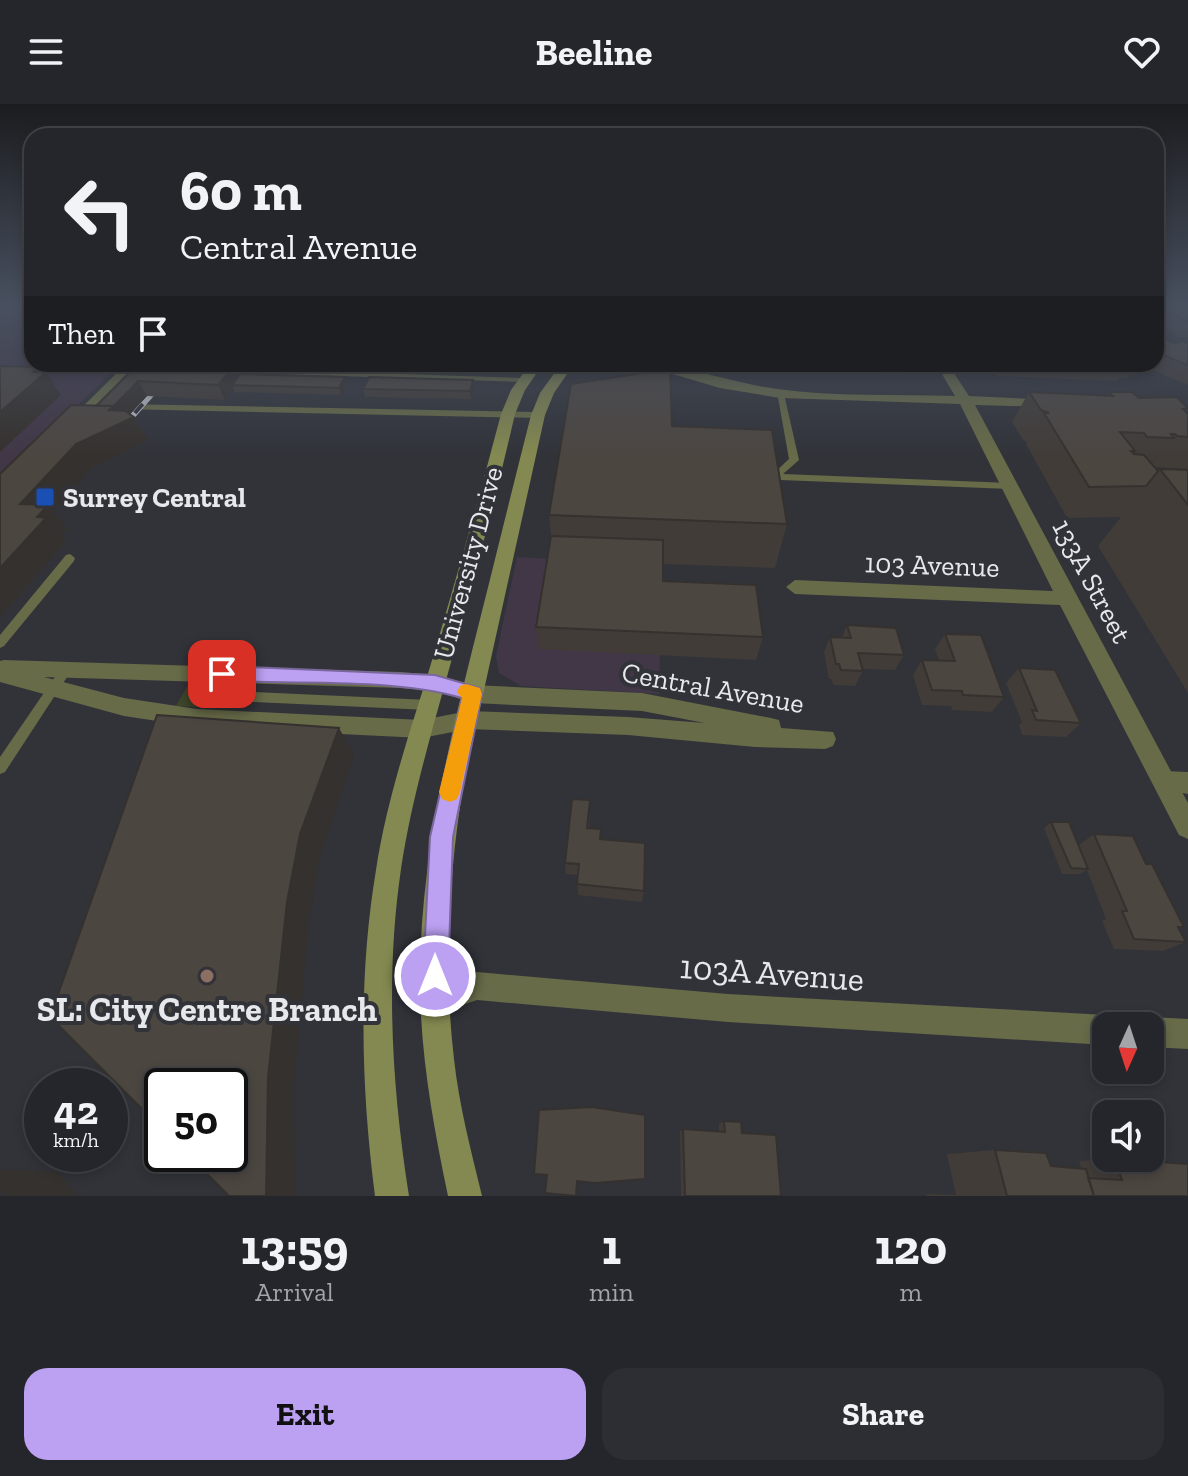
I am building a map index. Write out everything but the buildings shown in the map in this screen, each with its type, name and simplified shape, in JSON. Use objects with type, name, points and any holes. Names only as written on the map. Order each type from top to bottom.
[{"type":"main road","name":"University Drive","points":[[392,1196],[381,1127],[376,1051],[381,934],[394,838],[508,414],[530,372]]},
{"type":"main road","name":"University Drive","points":[[465,1196],[444,1098],[436,1000],[436,914],[441,837],[538,415],[547,393],[562,372]]},
{"type":"street","points":[[59,438],[131,372]]},
{"type":"street","points":[[675,372],[720,384],[780,394],[1069,404]]},
{"type":"street","name":"133A Street","points":[[947,372],[1010,486],[1066,598],[1176,782],[1188,827]]},
{"type":"street","name":"103 Avenue","points":[[795,587],[1066,598]]},
{"type":"street","name":"Central Avenue","points":[[67,668],[435,683],[473,694],[642,702],[825,739],[426,717],[162,715],[53,689],[0,671],[67,668]]},
{"type":"street","name":"Central Avenue","points":[[426,717],[473,694]]},
{"type":"street","name":"103A Avenue","points":[[436,1000],[477,986],[728,1008],[1092,1029]]},
{"type":"street","points":[[1164,1033],[1188,1034]]},
{"type":"lane","points":[[266,372],[524,380]]},
{"type":"lane","points":[[775,477],[794,460],[780,394]]},
{"type":"lane","points":[[114,407],[538,415]]},
{"type":"lane","points":[[775,477],[1010,486]]},
{"type":"lane","points":[[775,477],[777,492]]},
{"type":"lane","points":[[0,643],[70,558]]},
{"type":"lane","points":[[0,768],[67,668]]},
{"type":"lane","name":"Central Avenue","points":[[235,696],[426,717]]},
{"type":"shaded area","points":[[0,354],[24,354],[24,372],[111,372],[0,484]]},
{"type":"shaded area","points":[[517,557],[662,565],[659,694],[521,686],[499,673],[496,656]]},
{"type":"green space","points":[[190,681],[241,683],[229,708],[176,706]]},
{"type":"railway","points":[[119,431],[171,372]]},
{"type":"slow traffic","points":[[450,792],[473,694],[466,692]]},
{"type":"place","name":"Surrey Central","points":[[45,497]]},
{"type":"place","name":"SL: City Centre Branch","points":[[207,976]]},
{"type":"route","points":[[222,674],[400,680],[435,683],[473,694],[441,837],[435,976]]}]
